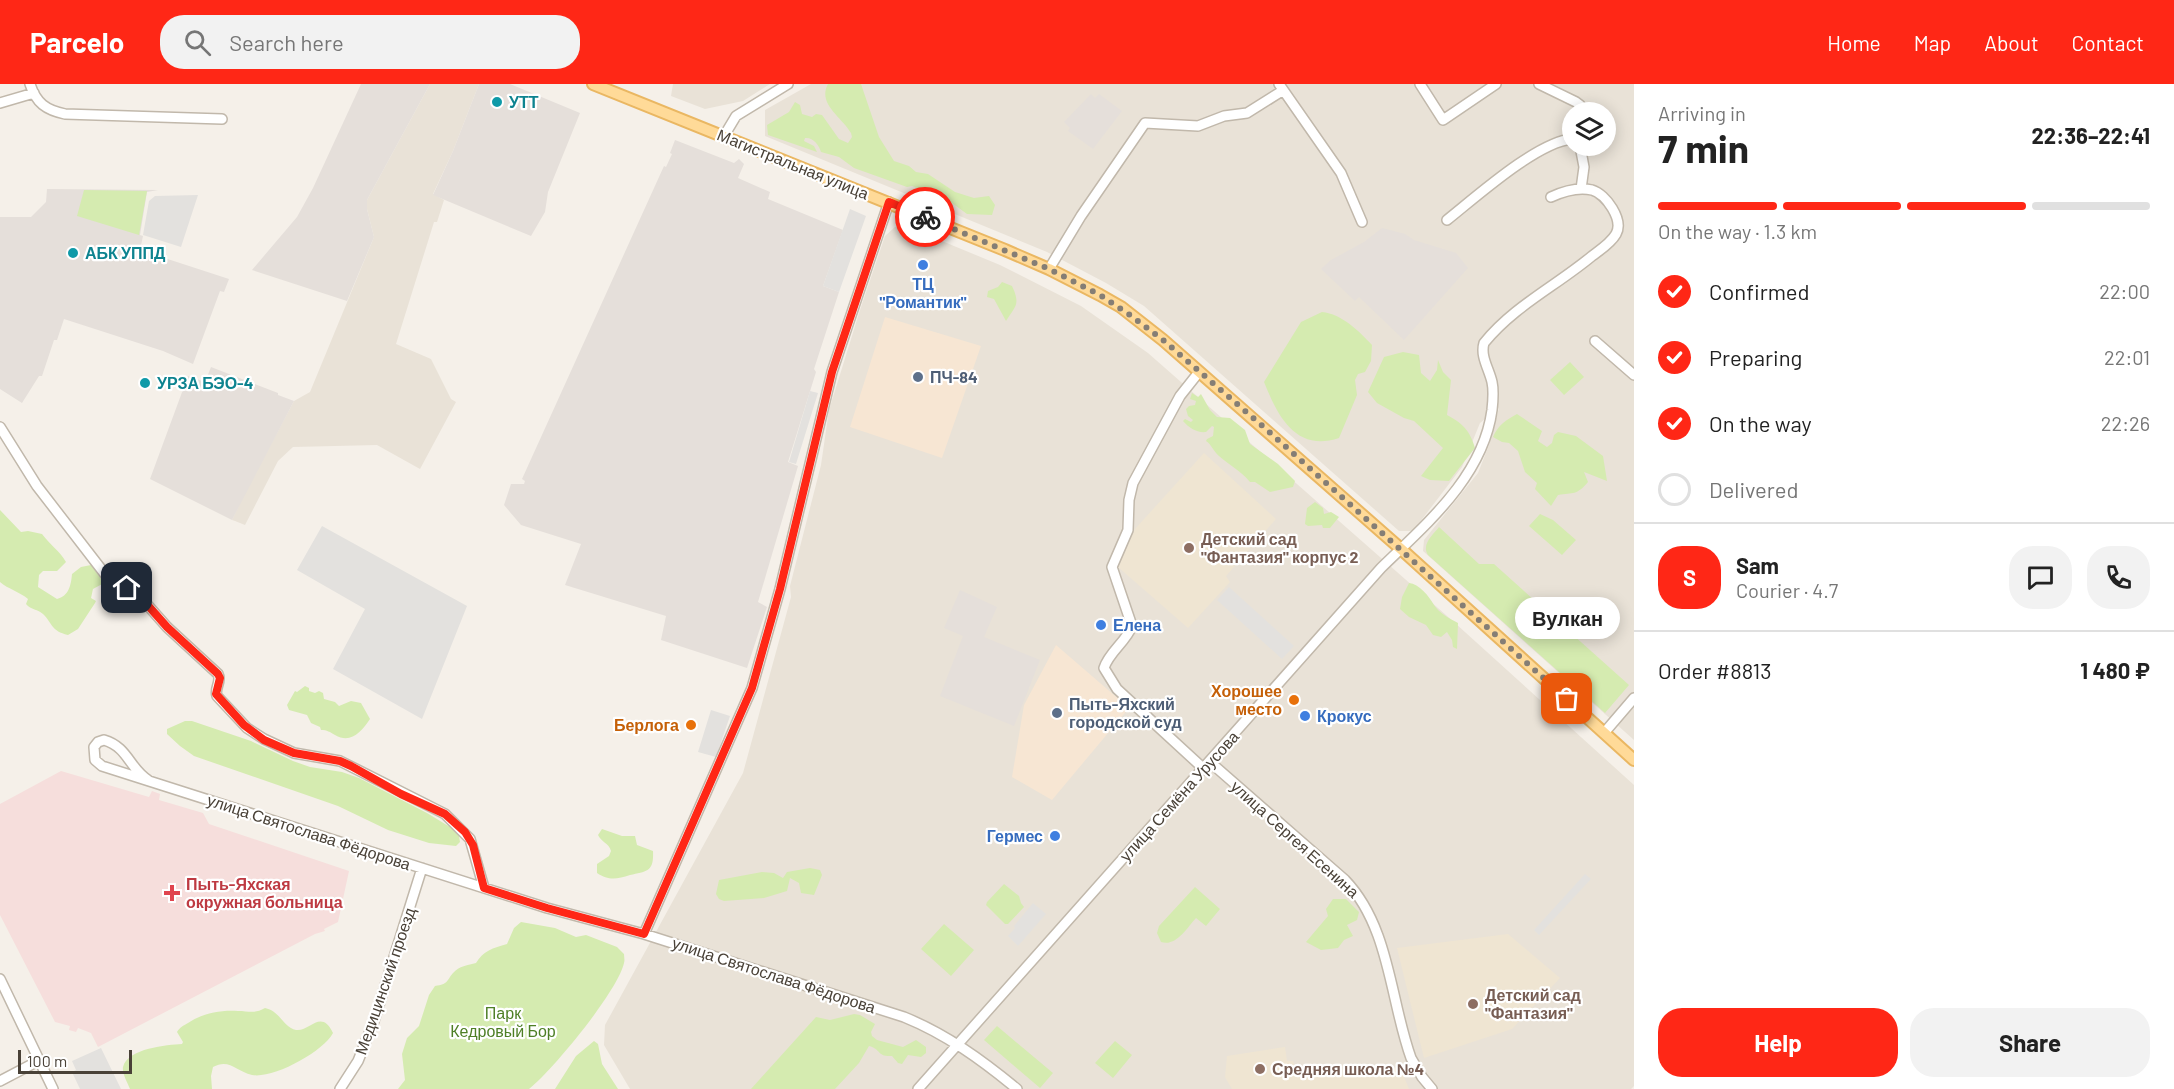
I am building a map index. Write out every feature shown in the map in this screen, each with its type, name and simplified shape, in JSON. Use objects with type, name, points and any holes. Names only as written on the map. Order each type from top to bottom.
[{"type":"main road","name":"Магистральная улица","points":[[593,84],[889,202],[1049,269],[1121,308],[1199,372],[1401,549],[1634,760]]},
{"type":"street","points":[[724,136],[736,116],[788,84]]},
{"type":"street","points":[[1420,84],[1443,120],[1496,84]]},
{"type":"street","points":[[1539,84],[1576,102]]},
{"type":"street","points":[[1049,269],[1081,216],[1146,123],[1198,126],[1224,116],[1247,113],[1280,88],[1341,173],[1362,222]]},
{"type":"street","points":[[0,103],[32,89],[45,107],[65,114],[222,119]]},
{"type":"street","points":[[1447,220],[1521,162],[1562,140]]},
{"type":"street","points":[[1551,197],[1581,189],[1584,167],[1582,156]]},
{"type":"street","name":"улица Семёна Урусова","points":[[918,1089],[1359,592],[1436,514],[1467,474],[1483,442],[1491,419],[1492,380],[1483,354],[1484,343],[1516,310],[1578,268],[1613,239],[1617,232],[1617,220],[1604,196],[1581,189]]},
{"type":"street","points":[[644,934],[752,688],[780,589],[832,372],[889,202]]},
{"type":"street","points":[[1595,341],[1634,375]]},
{"type":"street","name":"улица Сергея Есенина","points":[[1199,372],[1180,396],[1131,487],[1128,530],[1112,567],[1132,626],[1130,632],[1106,661],[1104,668],[1110,680],[1128,700],[1345,880],[1365,903],[1376,930],[1408,1048],[1416,1067],[1432,1089]]},
{"type":"street","points":[[0,426],[37,486],[108,578],[136,592],[167,627],[218,674],[220,678],[216,694],[244,725],[264,740],[280,748],[308,757],[340,761],[445,814],[470,839],[484,888]]},
{"type":"street","points":[[1604,733],[1634,698]]},
{"type":"street","name":"улица Святослава Фёдорова","points":[[148,780],[140,774],[122,750],[104,740],[98,742],[93,750],[95,760],[102,766],[547,908],[644,934],[904,1017],[958,1044],[1017,1089]]},
{"type":"street","name":"Медицинский проезд","points":[[340,1089],[358,1061],[374,1021],[422,868]]},
{"type":"street","points":[[0,979],[54,1089]]},
{"type":"street","points":[[0,1081],[40,1060]]},
{"type":"shaded area","points":[[361,84],[430,84],[367,200],[374,237],[347,301],[252,270],[297,217],[313,188]]},
{"type":"shaded area","points":[[430,84],[479,84],[453,151],[433,194],[444,200],[437,222],[434,222],[396,344],[431,359],[451,399],[456,402],[420,469],[377,445],[293,447],[278,461],[245,525],[232,520],[294,401],[310,392],[374,237],[367,200]]},
{"type":"shaded area","points":[[479,84],[510,84],[580,113],[548,192],[545,212],[531,236],[433,195]]},
{"type":"shaded area","points":[[673,84],[770,84],[743,101],[705,109],[671,96]]},
{"type":"shaded area","points":[[811,84],[1634,84],[1634,740],[1423,551],[1424,540],[1478,473],[1489,445],[1499,408],[1480,423],[1462,467],[1413,531],[1399,531],[1144,306],[1047,252],[765,136],[765,110]]},
{"type":"shaded area","points":[[1091,94],[1095,98],[1099,94],[1122,111],[1093,149],[1068,131],[1070,128],[1064,122]]},
{"type":"shaded area","points":[[675,140],[734,163],[739,159],[744,164],[738,178],[770,192],[768,199],[843,230],[823,286],[839,292],[814,369],[816,372],[788,462],[798,466],[758,602],[767,607],[747,668],[661,640],[666,616],[565,585],[581,544],[521,525],[504,505],[511,484],[524,484],[525,481],[522,479],[664,166],[666,167],[672,154],[670,153]]},
{"type":"shaded area","points":[[47,189],[158,190],[147,192],[140,250],[229,279],[224,292],[220,291],[193,364],[163,351],[64,319],[42,376],[39,376],[22,403],[0,389],[0,217],[31,217],[46,202]]},
{"type":"shaded area","points":[[198,195],[181,247],[143,235],[149,201],[155,196]]},
{"type":"shaded area","points":[[850,209],[866,216],[839,292],[823,286]]},
{"type":"shaded area","points":[[895,227],[908,227],[1000,265],[1081,306],[1148,353],[1455,623],[1634,785],[1634,1086],[1631,1089],[630,1089],[604,1045],[605,1025],[743,773],[791,597],[790,586],[821,465],[829,410],[885,236]]},
{"type":"shaded area","points":[[1382,228],[1456,253],[1468,268],[1404,340],[1359,297],[1355,301],[1321,269],[1331,260],[1364,242]]},
{"type":"shaded area","name":"ПЧ-84","points":[[885,317],[981,346],[942,458],[850,427]]},
{"type":"shaded area","points":[[211,367],[294,401],[232,520],[150,479],[188,376],[205,382]]},
{"type":"shaded area","points":[[810,391],[818,393],[796,464],[789,462]]},
{"type":"shaded area","name":"Детский сад \"Фантазия\" корпус 2","points":[[1204,453],[1276,519],[1226,576],[1230,582],[1188,628],[1118,567],[1135,529]]},
{"type":"shaded area","points":[[322,526],[467,606],[422,719],[333,669],[365,609],[297,570]]},
{"type":"shaded area","points":[[1229,587],[1294,646],[1282,659],[1217,600]]},
{"type":"shaded area","points":[[960,590],[997,607],[984,637],[1040,660],[1014,726],[940,696],[963,636],[944,628]]},
{"type":"shaded area","points":[[1056,645],[1129,708],[1052,800],[1012,777],[1024,705]]},
{"type":"shaded area","points":[[711,710],[730,716],[716,757],[698,752]]},
{"type":"shaded area","name":"Пыть-Яхская окружная больница","points":[[61,771],[149,797],[152,791],[160,794],[159,800],[203,813],[209,824],[349,871],[338,922],[324,929],[325,931],[315,934],[98,1047],[91,1033],[78,1028],[76,1032],[69,1030],[70,1026],[55,1022],[0,915],[0,804]]},
{"type":"shaded area","points":[[1585,874],[1591,879],[1539,935],[1534,930]]},
{"type":"shaded area","points":[[1033,903],[1046,914],[1018,946],[1008,936]]},
{"type":"shaded area","name":"Детский сад \"Фантазия\"","points":[[1508,934],[1560,978],[1512,1029],[1424,1058],[1397,948]]},
{"type":"shaded area","name":"Средняя школа №4","points":[[1285,1047],[1287,1061],[1293,1061],[1296,1074],[1332,1071],[1340,1075],[1400,1067],[1409,1089],[1232,1089],[1225,1077],[1227,1056]]},
{"type":"shaded area","points":[[101,1048],[121,1089],[80,1089],[72,1072],[76,1070],[72,1061]]},
{"type":"green space","points":[[828,84],[861,84],[879,137],[894,161],[909,166],[916,172],[928,174],[955,192],[974,198],[989,196],[995,205],[992,215],[967,214],[948,200],[854,168],[839,157],[821,152],[811,139],[805,138],[804,141],[814,146],[817,152],[768,135],[767,125],[789,112],[795,102],[800,105],[802,114],[812,117],[816,114],[822,115],[839,139],[848,143],[852,137],[851,133],[828,104],[825,91]]},
{"type":"green space","points":[[84,190],[147,191],[139,235],[77,216]]},
{"type":"green space","points":[[1002,282],[1012,286],[1016,297],[1016,305],[1006,321],[994,299],[987,297],[988,291],[998,287]]},
{"type":"green space","points":[[1322,312],[1343,320],[1372,345],[1371,361],[1365,372],[1358,374],[1355,380],[1357,395],[1339,438],[1324,441],[1300,436],[1291,428],[1283,419],[1264,382],[1301,322]]},
{"type":"green space","points":[[1403,352],[1419,355],[1421,373],[1430,381],[1437,370],[1438,360],[1443,372],[1451,380],[1447,415],[1465,428],[1471,436],[1475,448],[1449,481],[1430,480],[1421,476],[1443,448],[1414,421],[1377,403],[1368,392],[1384,357]]},
{"type":"green space","points":[[1570,362],[1584,377],[1564,395],[1550,380]]},
{"type":"green space","points":[[1192,393],[1198,397],[1201,394],[1217,417],[1230,418],[1245,430],[1250,444],[1278,464],[1295,481],[1293,487],[1270,492],[1255,482],[1250,482],[1219,456],[1206,441],[1213,436],[1214,427],[1212,426],[1206,432],[1199,432],[1183,421],[1193,420],[1188,416],[1186,409],[1195,405],[1196,401],[1190,399]]},
{"type":"green space","points":[[1517,414],[1542,431],[1538,441],[1547,447],[1558,432],[1576,436],[1603,456],[1607,481],[1584,472],[1588,482],[1574,493],[1558,495],[1551,506],[1535,489],[1537,483],[1525,472],[1518,451],[1509,443],[1493,437],[1503,423]]},
{"type":"green space","points":[[1315,502],[1323,508],[1324,514],[1331,512],[1339,517],[1330,528],[1305,524],[1307,508]]},
{"type":"green space","points":[[0,510],[21,532],[42,534],[66,562],[57,571],[43,571],[39,575],[38,587],[57,599],[61,598],[69,589],[72,574],[81,567],[91,565],[104,583],[93,589],[91,598],[96,601],[95,603],[78,629],[68,635],[55,629],[43,614],[28,606],[26,604],[28,599],[0,582]]},
{"type":"green space","points":[[1540,514],[1553,520],[1576,540],[1562,555],[1529,526]]},
{"type":"green space","points":[[1439,527],[1479,564],[1494,564],[1629,685],[1605,713],[1428,555],[1427,543]]},
{"type":"green space","points":[[1409,583],[1420,588],[1438,610],[1458,623],[1457,649],[1453,647],[1447,632],[1441,637],[1433,635],[1426,625],[1409,617],[1400,609],[1402,597]]},
{"type":"green space","points":[[305,686],[309,688],[309,691],[323,693],[324,699],[335,702],[339,706],[351,701],[361,703],[370,719],[359,732],[351,737],[341,737],[321,730],[320,727],[311,723],[307,715],[289,710],[287,705],[295,691]]},
{"type":"green space","points":[[185,721],[192,721],[251,741],[310,767],[342,772],[359,778],[450,827],[459,836],[460,842],[456,846],[429,843],[388,830],[338,806],[194,756],[167,734],[167,729]]},
{"type":"green space","points":[[602,829],[622,836],[635,836],[637,845],[653,851],[651,867],[645,871],[617,878],[605,877],[597,873],[597,864],[609,856],[611,851],[598,835]]},
{"type":"green space","points":[[810,868],[820,870],[822,875],[814,895],[801,893],[799,883],[790,878],[787,891],[764,898],[724,901],[716,894],[719,880],[762,872],[774,873],[783,878],[787,872]]},
{"type":"green space","points":[[1004,884],[1019,896],[1024,907],[1008,924],[1005,924],[986,905]]},
{"type":"green space","points":[[1195,887],[1220,909],[1206,926],[1196,918],[1172,942],[1161,942],[1157,933],[1159,926]]},
{"type":"green space","points":[[1333,899],[1346,899],[1359,912],[1357,920],[1347,925],[1353,936],[1344,940],[1338,948],[1321,950],[1306,942],[1328,916],[1326,909]]},
{"type":"green space","name":"Парк Кедровый Бор","points":[[521,922],[555,928],[576,937],[586,935],[617,947],[624,954],[619,976],[583,1030],[553,1066],[529,1089],[398,1089],[405,1080],[402,1054],[407,1038],[419,1026],[429,995],[435,986],[445,983],[458,969],[476,963],[489,950],[507,944],[514,928]]},
{"type":"green space","points":[[944,924],[974,950],[951,976],[921,949]]},
{"type":"green space","points":[[265,1008],[274,1012],[292,1029],[301,1030],[315,1023],[324,1022],[333,1033],[309,1056],[272,1073],[252,1075],[224,1064],[213,1067],[212,1089],[130,1089],[123,1067],[132,1056],[149,1049],[182,1044],[178,1030],[206,1015],[225,1011],[255,1012]]},
{"type":"green space","points":[[854,1014],[875,1024],[871,1032],[877,1040],[903,1047],[916,1040],[926,1047],[926,1053],[921,1057],[908,1055],[902,1064],[892,1056],[881,1054],[869,1046],[859,1063],[835,1089],[751,1089],[816,1017],[830,1020]]},
{"type":"green space","points":[[997,1026],[1053,1073],[1040,1088],[984,1040]]},
{"type":"green space","name":"Парк Кедровый Бор","points":[[594,1041],[598,1044],[602,1064],[618,1089],[555,1089],[576,1056]]},
{"type":"green space","points":[[1115,1041],[1132,1055],[1113,1078],[1095,1063]]},
{"type":"way so far","points":[[925,217],[1049,269],[1121,308],[1163,340],[1266,429],[1567,699]]},
{"type":"place","name":"УТТ","points":[[497,102]]},
{"type":"place","name":"АБК УППД","points":[[73,253]]},
{"type":"place","name":"ТЦ \"Романтик\"","points":[[923,265]]},
{"type":"place","name":"ПЧ-84","points":[[918,377]]},
{"type":"place","name":"УРЗА БЭО-4","points":[[145,383]]},
{"type":"place","name":"Детский сад \"Фантазия\" корпус 2","points":[[1189,548]]},
{"type":"place","name":"Елена","points":[[1101,625]]},
{"type":"place","name":"Вулкан","points":[[1567,699]]},
{"type":"place","name":"Хорошее место","points":[[1294,700]]},
{"type":"place","name":"Пыть-Яхский городской суд","points":[[1057,713]]},
{"type":"place","name":"Крокус","points":[[1305,716]]},
{"type":"place","name":"Берлога","points":[[691,725]]},
{"type":"place","name":"Гермес","points":[[1055,836]]},
{"type":"place","name":"Пыть-Яхская окружная больница","points":[[172,893]]},
{"type":"place","name":"Детский сад \"Фантазия\"","points":[[1473,1004]]},
{"type":"place","name":"Средняя школа №4","points":[[1260,1069]]},
{"type":"route","points":[[127,588],[136,592],[167,627],[220,676],[216,689],[217,696],[247,728],[264,740],[294,753],[340,761],[401,794],[445,814],[470,839],[484,888],[547,908],[644,934],[752,688],[780,589],[832,372],[889,202],[925,217]]}]
